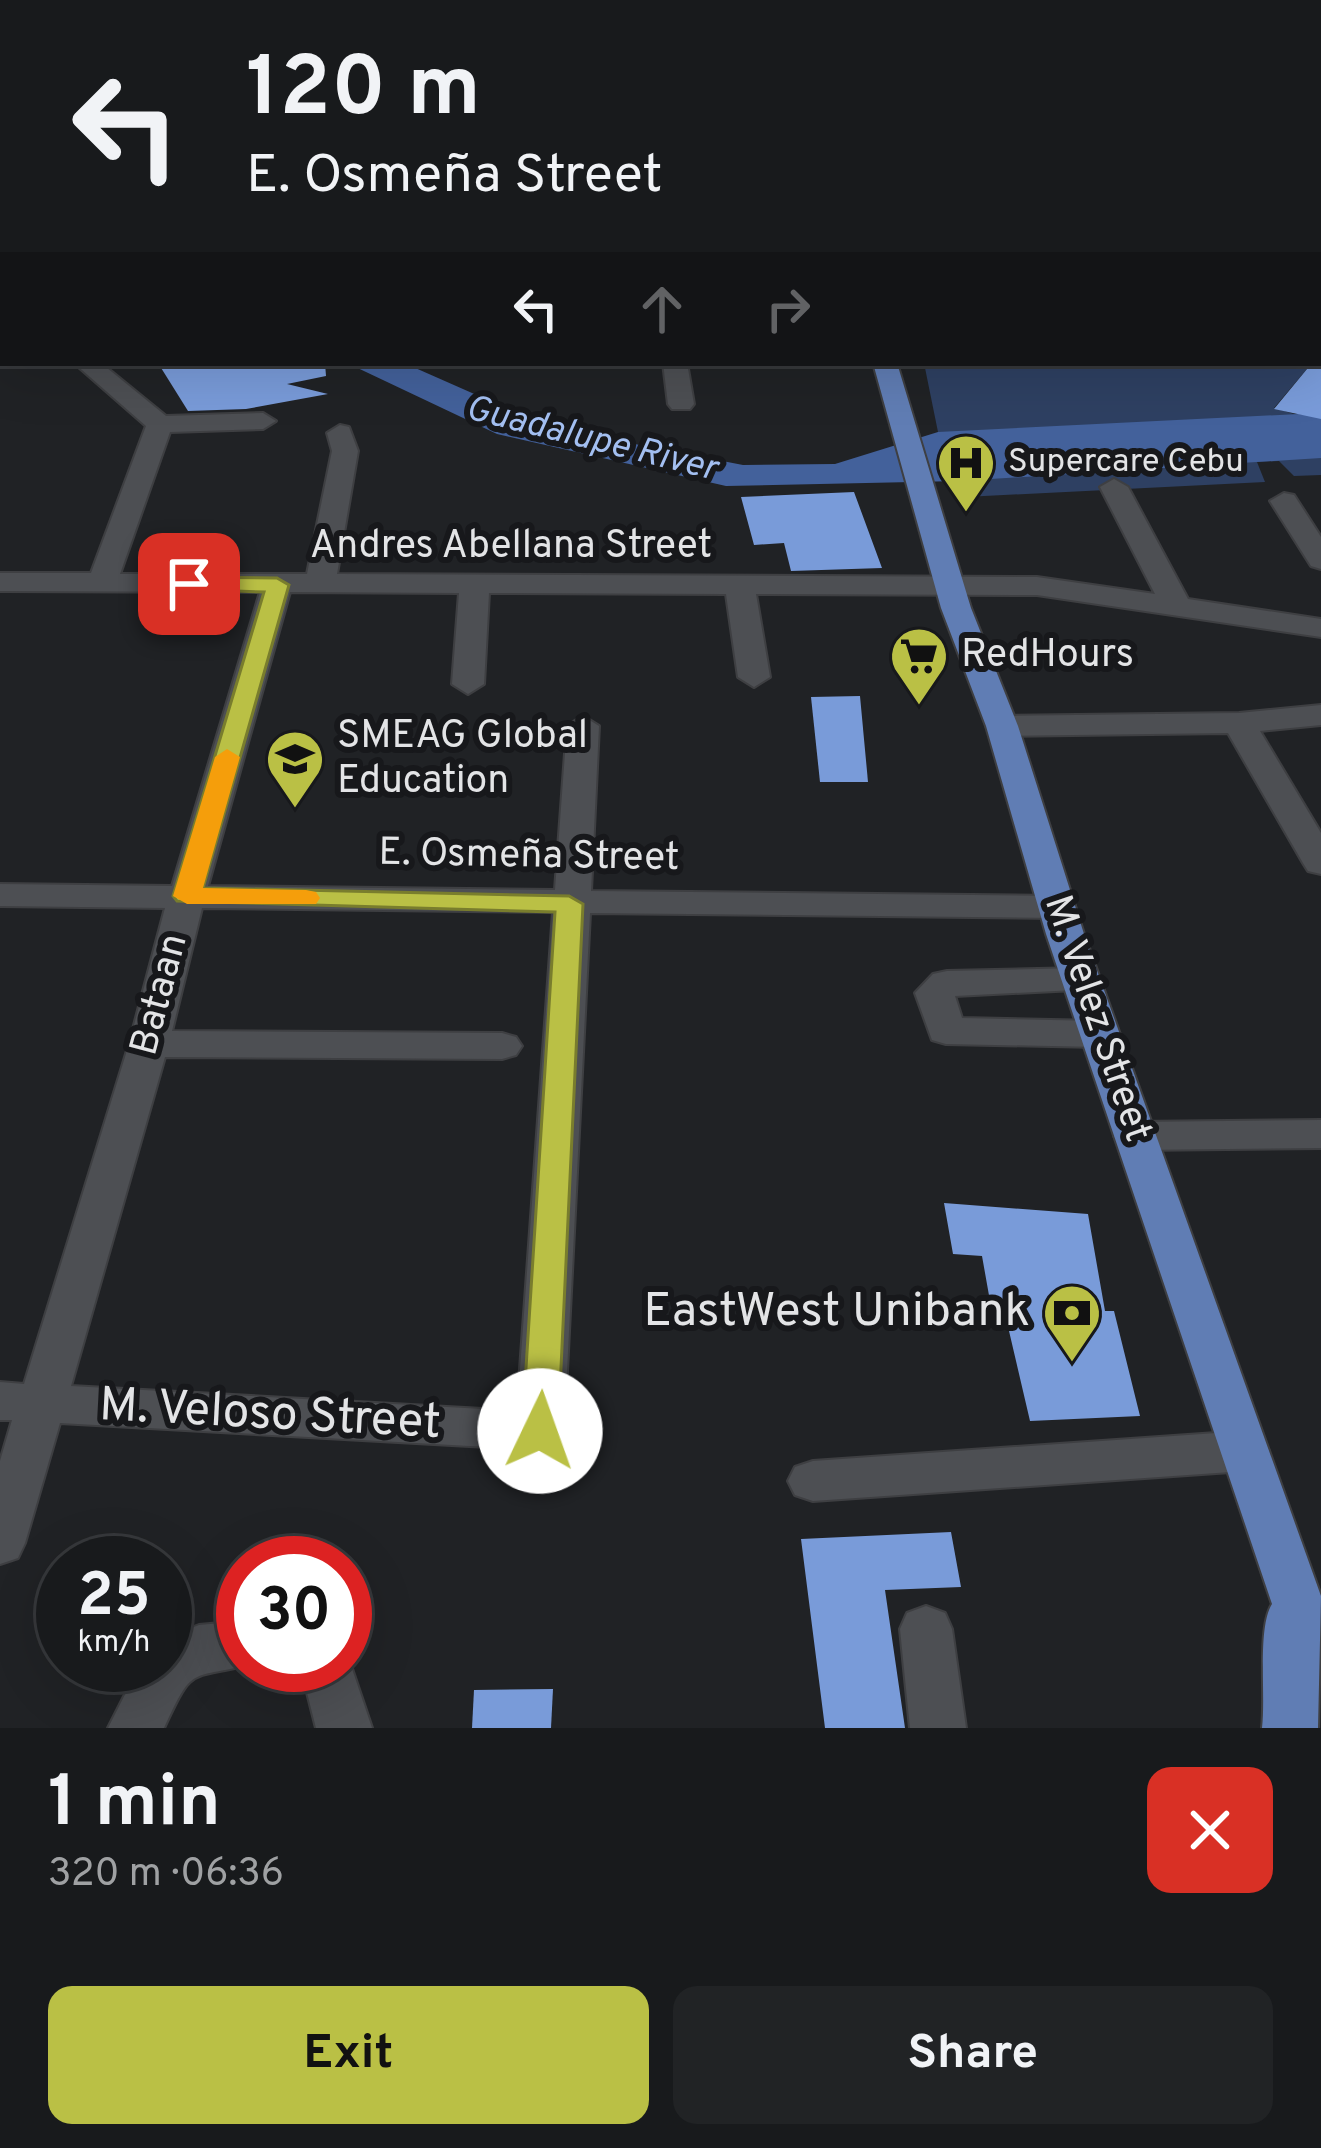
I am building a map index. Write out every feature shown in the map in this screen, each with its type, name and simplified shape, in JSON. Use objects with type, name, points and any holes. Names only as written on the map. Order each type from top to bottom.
[{"type":"main road","name":"M. Velez Street","points":[[886,366],[920,494],[1002,726],[1099,1034],[1321,1671]]},
{"type":"main road","points":[[1282,1564],[1293,1661],[1290,1728]]},
{"type":"street","points":[[90,366],[160,424],[263,421]]},
{"type":"street","points":[[675,366],[681,404]]},
{"type":"street","points":[[102,583],[160,424]]},
{"type":"street","points":[[320,586],[345,451],[340,433]]},
{"type":"street","points":[[1114,488],[1176,606]]},
{"type":"street","points":[[1283,500],[1321,560]]},
{"type":"street","name":"Andres Abellana Street","points":[[0,582],[1037,586],[1321,628]]},
{"type":"street","name":"Bataan","points":[[0,1543],[20,1402],[149,1044],[277,585]]},
{"type":"street","points":[[468,684],[474,587]]},
{"type":"street","points":[[740,588],[754,677]]},
{"type":"street","points":[[1002,726],[1239,723],[1321,715]]},
{"type":"street","points":[[1239,723],[1321,863]]},
{"type":"street","points":[[569,904],[583,726]]},
{"type":"street","name":"E. Osmeña Street","points":[[0,895],[1057,907]]},
{"type":"street","name":"M. Veloso Street","points":[[20,1402],[540,1431],[569,904]]},
{"type":"street","points":[[1081,980],[946,983],[934,993],[946,1031],[1099,1034]]},
{"type":"street","points":[[149,1044],[502,1046]]},
{"type":"street","points":[[1135,1136],[1321,1134]]},
{"type":"street","points":[[813,1480],[1245,1451]]},
{"type":"street","points":[[926,1629],[938,1728]]},
{"type":"street","points":[[136,1728],[177,1656],[199,1644],[216,1644]]},
{"type":"street","points":[[334,1692],[344,1728]]},
{"type":"shaded area","points":[[925,366],[1309,366],[1274,408],[1321,422],[1321,475],[1294,476],[1279,461],[1257,462],[1265,482],[965,497],[938,432]]},
{"type":"water","name":"Guadalupe River","points":[[353,366],[411,366],[522,415],[609,439],[743,465],[835,464],[938,432],[1299,414],[1321,417],[1321,458],[959,481],[726,486],[497,434]]},
{"type":"building","points":[[160,366],[325,366],[326,376],[287,384],[328,394],[246,409],[188,411]]},
{"type":"building","points":[[1310,366],[1321,366],[1321,419],[1274,409]]},
{"type":"building","points":[[854,492],[882,568],[791,571],[784,543],[754,545],[741,497]]},
{"type":"building","points":[[860,696],[868,782],[820,782],[811,697]]},
{"type":"building","points":[[944,1203],[1088,1214],[1105,1311],[1114,1311],[1140,1416],[1030,1421],[1002,1301],[990,1301],[982,1256],[953,1254]]},
{"type":"building","points":[[951,1532],[961,1587],[885,1590],[905,1728],[825,1728],[801,1539]]},
{"type":"building","points":[[553,1689],[551,1728],[472,1728],[474,1690]]},
{"type":"slow traffic","points":[[227,757],[187,896],[306,898]]},
{"type":"place","name":"Supercare Cebu","points":[[966,514]]},
{"type":"place","name":"RedHours","points":[[919,707]]},
{"type":"place","name":"SMEAG Global Education","points":[[295,810]]},
{"type":"place","name":"EastWest Unibank","points":[[1072,1364]]},
{"type":"route","points":[[189,584],[277,585],[187,896],[569,904],[540,1431]]}]
